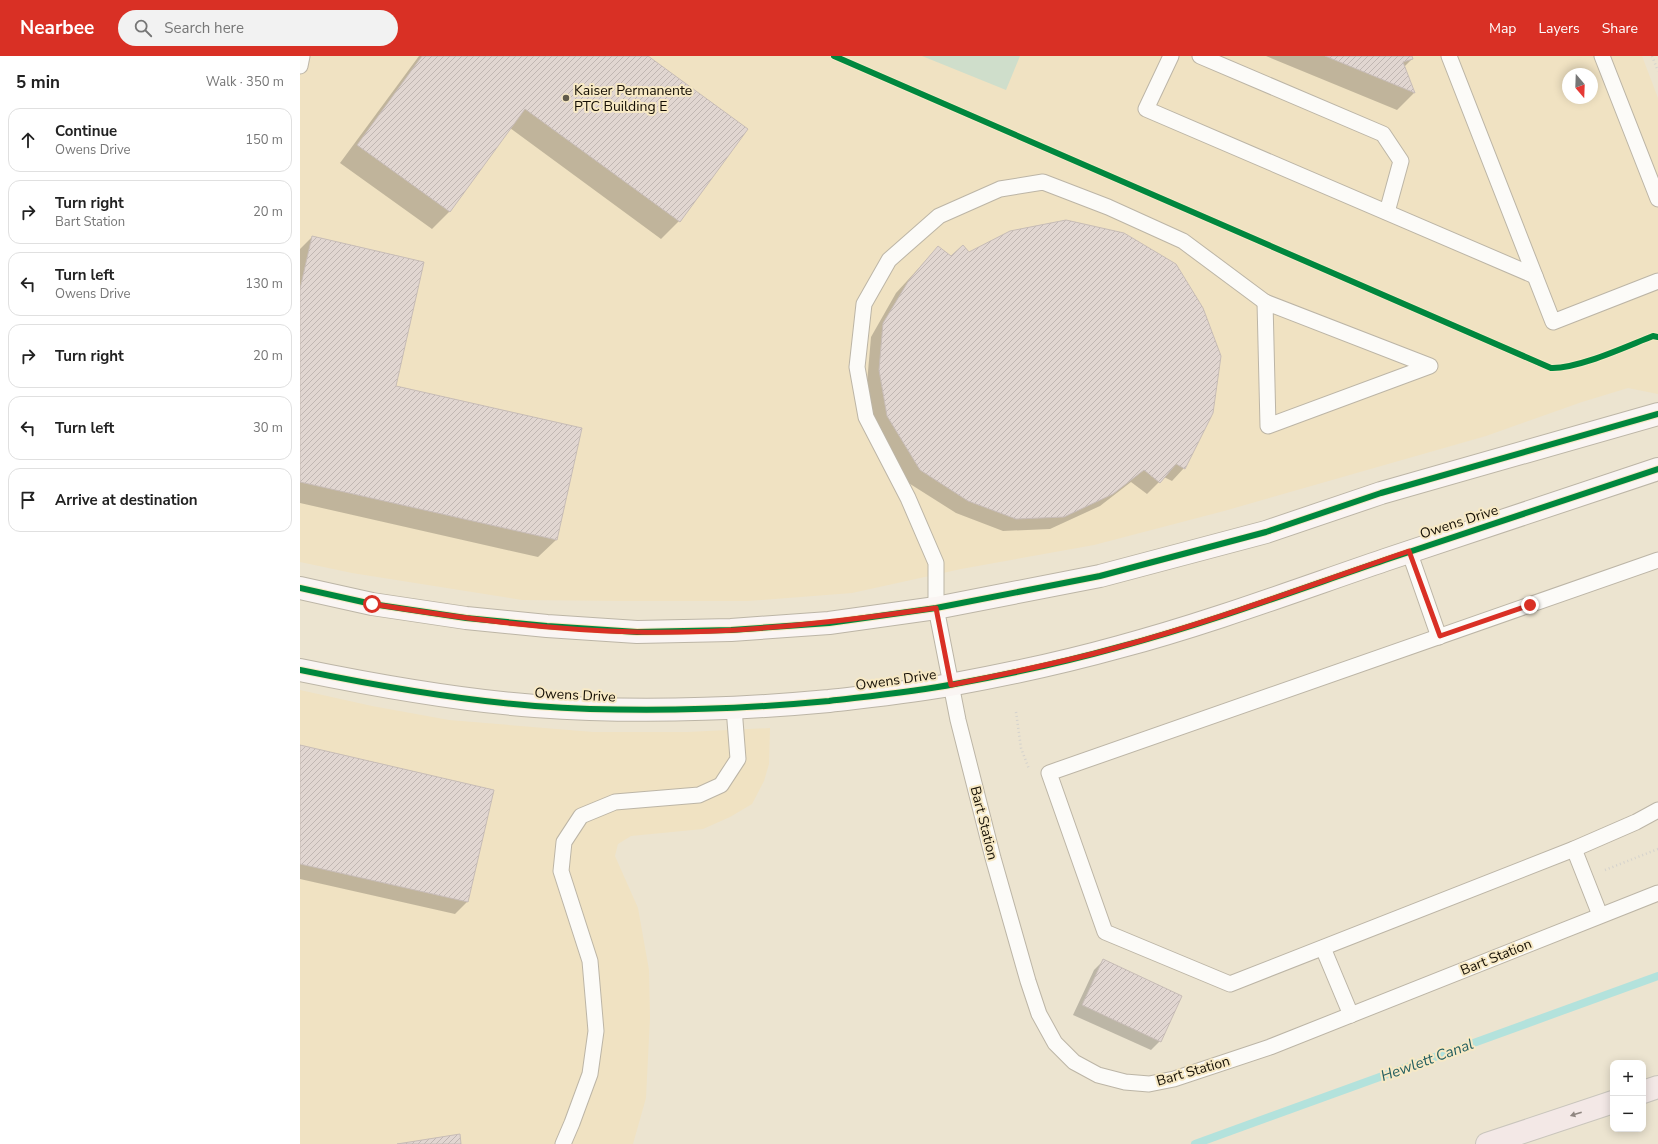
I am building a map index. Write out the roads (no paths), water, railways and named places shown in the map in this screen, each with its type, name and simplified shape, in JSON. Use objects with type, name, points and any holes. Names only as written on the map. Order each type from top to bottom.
[{"type":"highway","points":[[1646,1091],[1658,1087]]},
{"type":"highway","points":[[1487,1144],[1610,1103]]},
{"type":"street","points":[[300,588],[372,604],[466,618],[547,626],[637,632],[731,630],[814,624],[936,608],[1100,576],[1266,532],[1381,493],[1658,414]]},
{"type":"street","name":"Owens Drive","points":[[300,670],[442,695],[535,706],[624,710],[734,708],[868,697],[951,685],[1038,667],[1121,647],[1195,624],[1409,551],[1658,469]]},
{"type":"lane","points":[[300,66],[302,56]]},
{"type":"lane","points":[[1171,56],[1146,110],[1535,276]]},
{"type":"lane","points":[[1200,56],[1383,134],[1401,161],[1387,212]]},
{"type":"lane","points":[[1449,56],[1553,322],[1658,281]]},
{"type":"lane","points":[[1602,56],[1658,199]]},
{"type":"lane","name":"Bart Station","points":[[1265,302],[1268,426],[1430,366],[1265,302],[1183,241],[1108,207],[1043,182],[1000,189],[939,216],[889,260],[864,304],[857,367],[866,417],[908,498],[936,563],[936,608],[958,720],[993,858],[1030,988],[1039,1014],[1055,1043],[1074,1062],[1098,1075],[1125,1082],[1150,1084],[1174,1079],[1270,1047],[1658,893]]},
{"type":"lane","points":[[1409,551],[1440,636]]},
{"type":"lane","points":[[1658,560],[1049,773],[1105,932],[1230,984],[1574,849],[1636,822],[1658,810]]},
{"type":"lane","points":[[563,1144],[590,1074],[596,1031],[590,961],[561,871],[564,842],[581,816],[615,802],[699,795],[721,785],[738,759],[734,708]]},
{"type":"lane","points":[[1574,849],[1600,915]]},
{"type":"lane","points":[[1323,948],[1351,1015]]},
{"type":"waterway","name":"Hewlett Canal","points":[[1195,1144],[1658,976]]},
{"type":"place","name":"Kaiser Permanente PTC Building E","points":[[566,98]]}]
